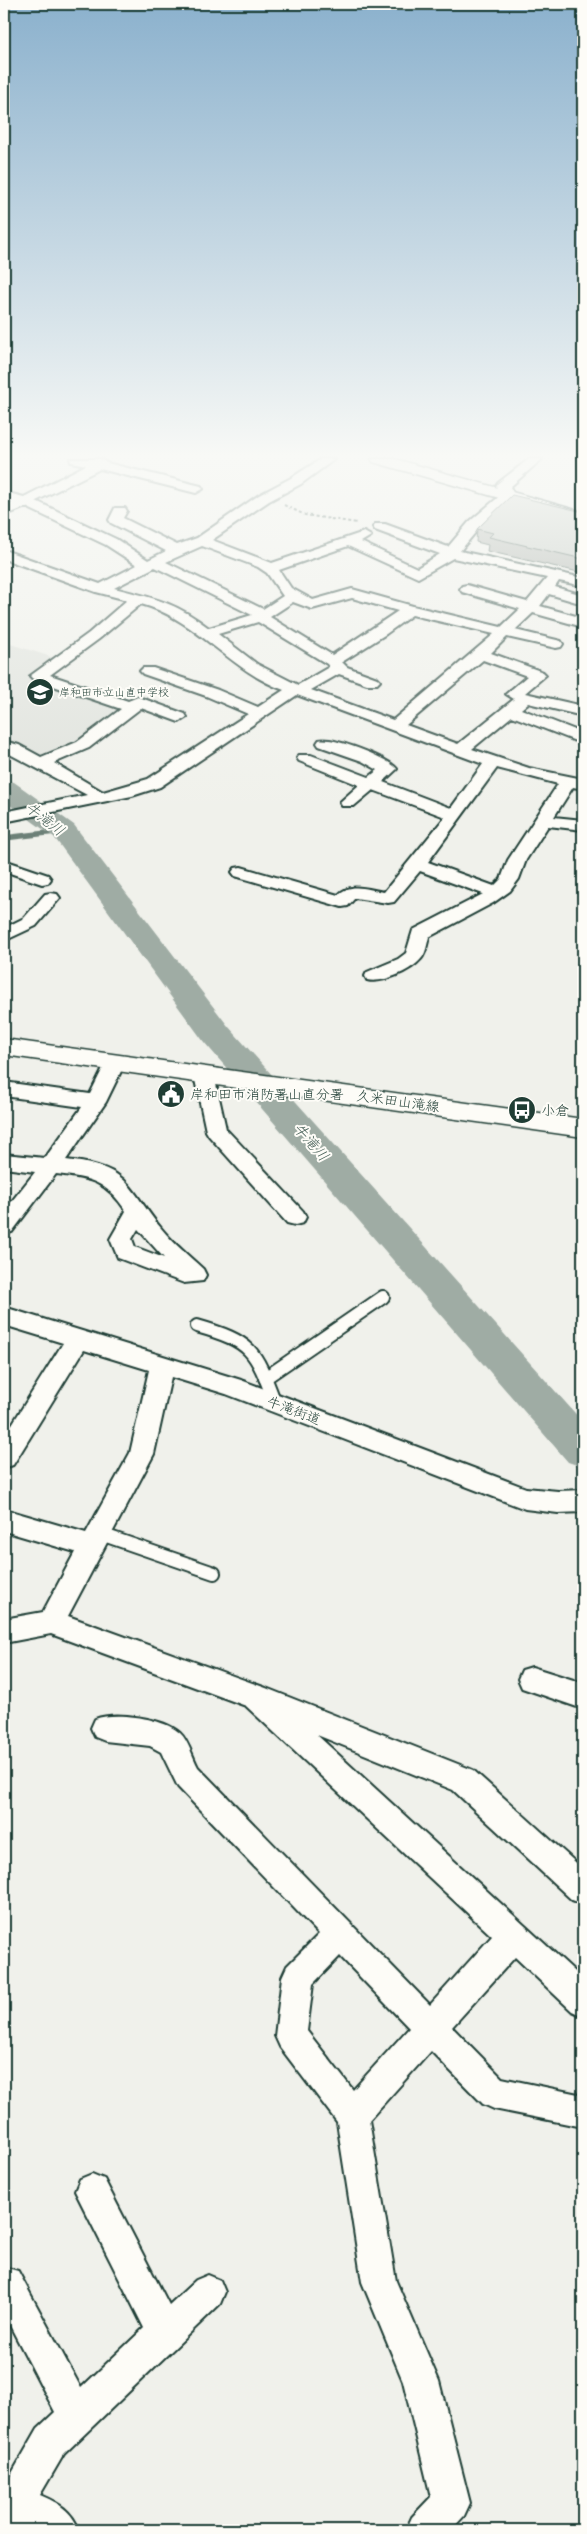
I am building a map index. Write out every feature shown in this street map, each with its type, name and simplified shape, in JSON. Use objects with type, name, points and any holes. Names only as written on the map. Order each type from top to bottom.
[{"type":"main road","name":"久米田山滝線","points":[[4,1047],[583,1128]]},
{"type":"street","points":[[68,577],[101,589],[139,598],[180,613],[252,667],[296,691],[493,762],[579,783],[544,821],[512,868],[511,878],[497,893],[483,903],[463,911],[420,934],[415,955],[405,963],[374,976]]},
{"type":"street","points":[[101,589],[125,577]]},
{"type":"street","points":[[186,577],[204,584],[243,608],[262,616],[335,665],[372,681]]},
{"type":"street","points":[[278,577],[283,588],[293,596],[312,605],[352,592],[409,610],[556,644]]},
{"type":"street","points":[[532,577],[551,583],[583,600]]},
{"type":"street","points":[[395,726],[481,654],[529,608],[551,583],[583,582]]},
{"type":"street","points":[[467,589],[583,623]]},
{"type":"street","points":[[207,633],[262,616],[293,596]]},
{"type":"street","points":[[130,708],[38,676],[94,636],[139,598]]},
{"type":"street","points":[[4,817],[132,792],[154,783],[335,665],[409,610]]},
{"type":"street","points":[[481,654],[538,675],[514,694],[583,711]]},
{"type":"street","points":[[148,671],[212,693],[259,713]]},
{"type":"street","points":[[462,750],[525,698]]},
{"type":"street","points":[[130,708],[138,702],[178,717]]},
{"type":"street","points":[[40,763],[83,745],[133,708],[130,708]]},
{"type":"street","points":[[510,710],[583,739]]},
{"type":"street","points":[[324,743],[368,758],[389,769],[348,802]]},
{"type":"street","points":[[4,746],[13,748],[91,790],[100,798]]},
{"type":"street","points":[[304,758],[454,815]]},
{"type":"street","points":[[241,872],[342,902],[351,892],[388,898],[417,864],[493,762]]},
{"type":"street","points":[[544,821],[583,825]]},
{"type":"street","points":[[417,864],[497,893]]},
{"type":"street","points":[[4,865],[42,879]]},
{"type":"street","points":[[4,935],[14,932],[30,922],[51,898]]},
{"type":"street","points":[[4,1226],[51,1166],[96,1102],[115,1063]]},
{"type":"street","points":[[208,1076],[216,1131],[295,1217]]},
{"type":"street","points":[[4,1089],[96,1102]]},
{"type":"street","points":[[4,1161],[87,1170],[110,1179],[123,1190],[138,1210]]},
{"type":"street","name":"牛滝街道","points":[[4,1316],[79,1338],[275,1403],[525,1498],[558,1502],[583,1501]]},
{"type":"street","points":[[4,1458],[79,1338]]},
{"type":"street","points":[[50,1622],[142,1454],[162,1365]]},
{"type":"street","points":[[4,1520],[94,1540]]},
{"type":"street","points":[[4,1631],[50,1622],[256,1698],[463,1780],[583,1889]]},
{"type":"street","points":[[532,1679],[583,1696]]},
{"type":"street","points":[[256,1698],[583,2000]]},
{"type":"street","points":[[104,1728],[154,1733],[171,1744],[188,1777],[494,2093],[583,2111]]},
{"type":"street","points":[[339,1935],[298,1977],[291,2036],[352,2115],[379,2282],[421,2381],[451,2503],[424,2530]]},
{"type":"street","points":[[352,2115],[514,1936]]},
{"type":"street","points":[[92,2190],[165,2333]]},
{"type":"street","points":[[6,2283],[77,2417]]},
{"type":"street","points":[[60,2530],[51,2519],[9,2506],[51,2441],[208,2292]]},
{"type":"lane","points":[[264,1378],[383,1297]]},
{"type":"lane","points":[[196,1326],[237,1339],[247,1346],[257,1358],[275,1403]]},
{"type":"lane","points":[[94,1540],[214,1573]]},
{"type":"shaded area","name":"岸和田市立山直中学校","points":[[4,642],[58,659],[32,677],[120,707],[122,711],[84,741],[45,756],[4,743]]},
{"type":"waterway","name":"牛滝川","points":[[4,788],[64,831],[216,1034],[583,1450]]},
{"type":"waterway","points":[[4,838],[64,831]]},
{"type":"place","name":"岸和田市立山直中学校","points":[[40,692]]},
{"type":"place","name":"岸和田市消防署山直分署","points":[[171,1094]]},
{"type":"place","name":"小倉","points":[[522,1110]]}]
